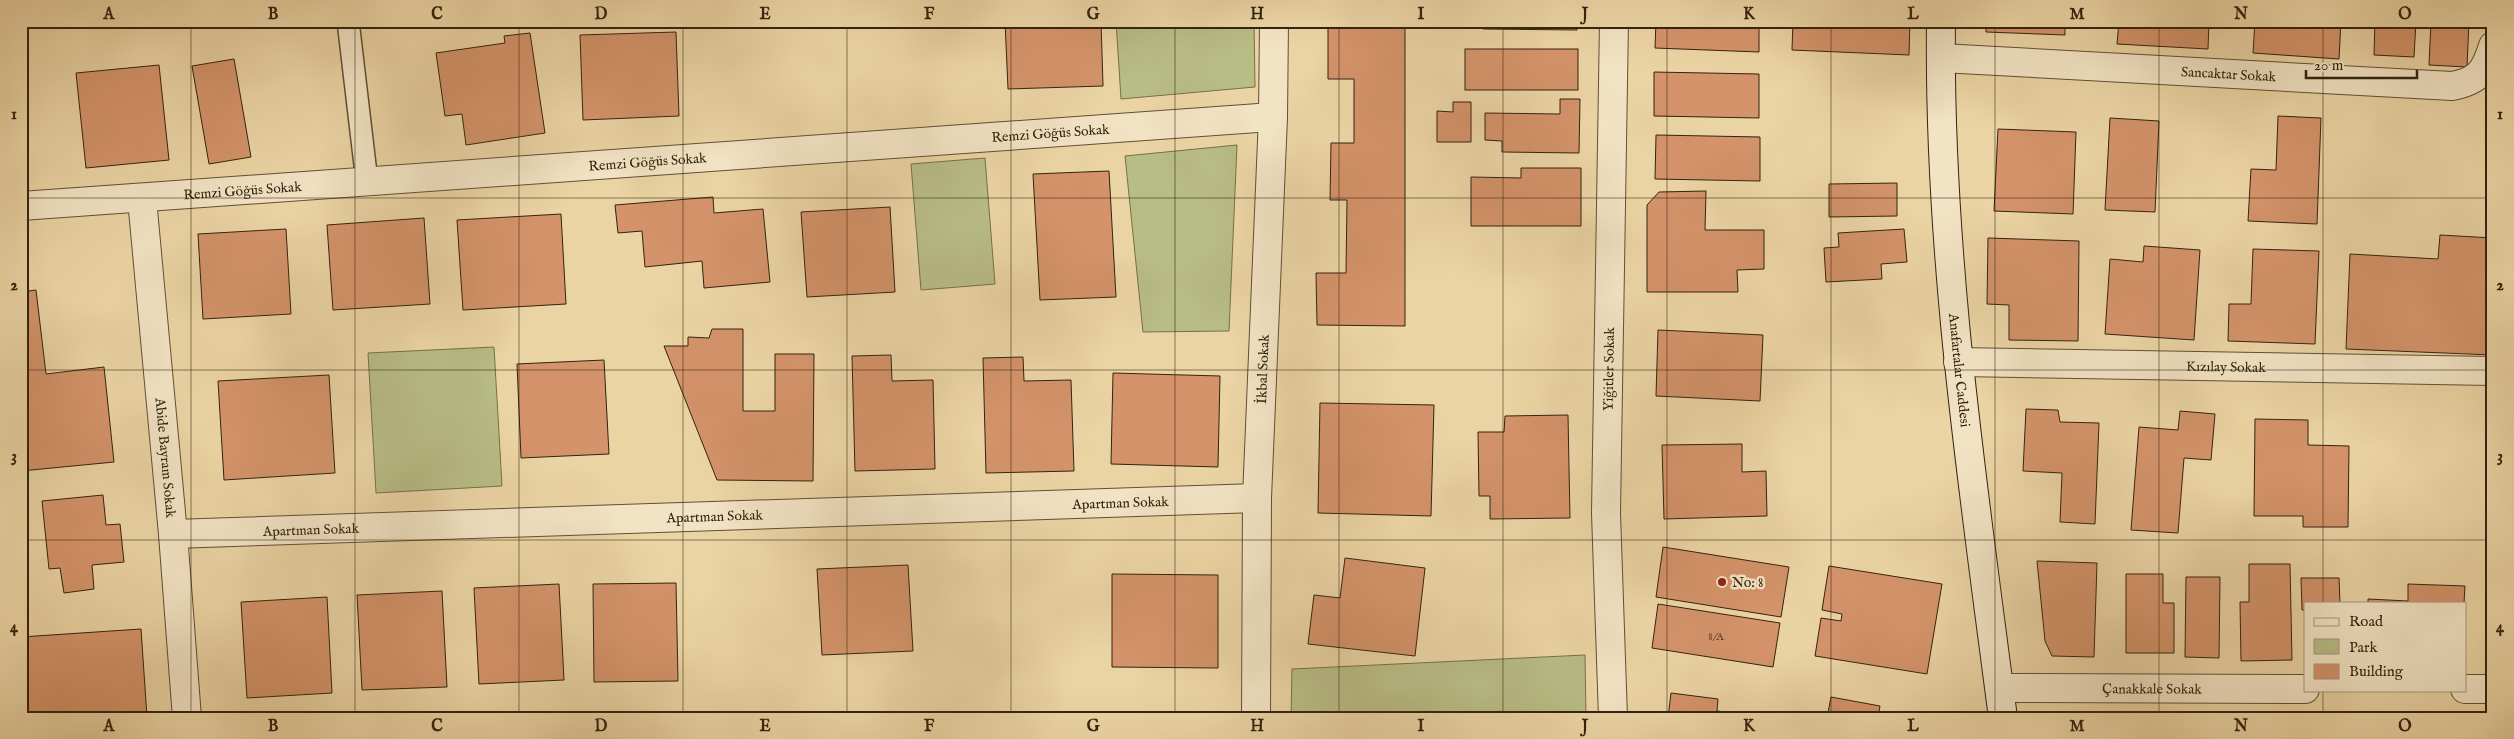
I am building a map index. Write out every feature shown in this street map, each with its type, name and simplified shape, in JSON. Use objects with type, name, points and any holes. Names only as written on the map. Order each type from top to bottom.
[{"type":"street","name":"İkbal Sokak","points":[[1256,718],[1257,498],[1273,117],[1274,21]]},
{"type":"street","name":"Yiğitler Sokak","points":[[1614,21],[1606,512],[1614,718]]},
{"type":"street","name":"Anafartalar Caddesi","points":[[1941,21],[1947,231],[1958,362],[2004,718]]},
{"type":"street","name":"Sancaktar Sokak","points":[[1941,58],[2452,86],[2466,84],[2479,76],[2487,64],[2493,46]]},
{"type":"street","name":"Remzi Göğüs Sokak","points":[[21,206],[142,199],[1273,117]]},
{"type":"street","name":"Abide Bayram Sokak","points":[[142,199],[173,534],[187,718]]},
{"type":"street","name":"Kızılay Sokak","points":[[1958,362],[2493,371]]},
{"type":"street","name":"Apartman Sokak","points":[[173,534],[1257,498]]},
{"type":"street","name":"Çanakkale Sokak","points":[[2000,688],[2304,689]]},
{"type":"street","points":[[2466,689],[2493,689]]},
{"type":"lane","points":[[348,21],[367,182]]},
{"type":"green space","points":[[1116,21],[1254,21],[1255,87],[1121,99]]},
{"type":"green space","points":[[1237,145],[1229,331],[1143,332],[1125,156]]},
{"type":"green space","points":[[985,158],[995,284],[921,290],[911,164]]},
{"type":"green space","points":[[494,347],[502,486],[376,493],[368,353]]},
{"type":"green space","points":[[1585,655],[1586,718],[1291,718],[1292,669]]},
{"type":"building","points":[[1005,21],[1101,21],[1103,86],[1008,89]]},
{"type":"building","points":[[1328,21],[1405,21],[1405,326],[1317,325],[1316,273],[1346,273],[1347,200],[1330,200],[1331,143],[1354,143],[1354,79],[1328,79]]},
{"type":"building","points":[[1483,21],[1577,21],[1577,30],[1483,29]]},
{"type":"building","points":[[1656,21],[1759,21],[1759,52],[1655,48]]},
{"type":"building","points":[[1793,21],[1910,21],[1909,55],[1792,50]]},
{"type":"building","points":[[1986,21],[2065,21],[2065,35],[1986,32]]},
{"type":"building","points":[[2119,21],[2209,21],[2208,49],[2117,44]]},
{"type":"building","points":[[2255,21],[2341,21],[2339,59],[2253,53]]},
{"type":"building","points":[[2375,21],[2416,21],[2414,57],[2374,55]]},
{"type":"building","points":[[2431,21],[2469,21],[2467,67],[2429,65]]},
{"type":"building","points":[[676,32],[679,116],[583,120],[580,35]]},
{"type":"building","points":[[530,33],[545,133],[466,145],[462,114],[445,116],[436,53],[505,43],[504,36]]},
{"type":"building","points":[[1465,49],[1578,49],[1578,90],[1465,90]]},
{"type":"building","points":[[234,59],[251,157],[209,164],[192,66]]},
{"type":"building","points":[[159,65],[169,160],[86,168],[76,73]]},
{"type":"building","points":[[1654,72],[1759,74],[1759,118],[1654,116]]},
{"type":"building","points":[[1560,99],[1580,99],[1579,153],[1502,152],[1502,141],[1485,140],[1485,113],[1560,114]]},
{"type":"building","points":[[1453,102],[1471,102],[1471,142],[1437,142],[1437,111],[1453,112]]},
{"type":"building","points":[[2278,116],[2321,118],[2317,224],[2248,221],[2251,169],[2276,170]]},
{"type":"building","points":[[2110,118],[2159,121],[2155,212],[2105,210]]},
{"type":"building","points":[[1998,129],[2076,132],[2073,214],[1994,211]]},
{"type":"building","points":[[1656,135],[1760,137],[1760,181],[1655,179]]},
{"type":"building","points":[[1521,168],[1581,168],[1581,226],[1471,226],[1471,177],[1521,178]]},
{"type":"building","points":[[1109,171],[1116,297],[1040,300],[1033,174]]},
{"type":"building","points":[[1897,183],[1897,216],[1829,217],[1829,184]]},
{"type":"building","points":[[1706,191],[1705,230],[1764,230],[1764,269],[1737,270],[1738,292],[1647,292],[1647,205],[1659,192]]},
{"type":"building","points":[[713,197],[714,213],[763,209],[770,282],[704,288],[702,261],[645,267],[642,231],[618,233],[615,205]]},
{"type":"building","points":[[890,207],[895,292],[807,297],[801,212]]},
{"type":"building","points":[[561,214],[566,304],[463,310],[457,220]]},
{"type":"building","points":[[424,218],[430,304],[333,310],[327,225]]},
{"type":"building","points":[[286,229],[291,314],[203,319],[198,234]]},
{"type":"building","points":[[1904,229],[1907,262],[1881,264],[1882,279],[1826,282],[1824,248],[1839,247],[1838,233]]},
{"type":"building","points":[[2440,235],[2493,238],[2493,355],[2346,349],[2350,254],[2438,259]]},
{"type":"building","points":[[1988,238],[2079,241],[2078,341],[2009,340],[2009,305],[1987,304]]},
{"type":"building","points":[[2144,246],[2200,250],[2194,340],[2105,334],[2110,259],[2143,262]]},
{"type":"building","points":[[2253,249],[2319,251],[2315,344],[2228,341],[2229,304],[2251,304]]},
{"type":"building","points":[[36,290],[46,374],[104,367],[114,462],[21,471],[21,292]]},
{"type":"building","points":[[712,329],[743,329],[743,411],[775,411],[775,354],[814,354],[813,481],[717,480],[664,346],[688,346],[688,337],[709,338]]},
{"type":"building","points":[[1658,330],[1763,335],[1760,401],[1656,396]]},
{"type":"building","points":[[891,355],[892,381],[933,380],[935,469],[855,471],[852,356]]},
{"type":"building","points":[[1023,357],[1024,381],[1071,380],[1074,471],[986,473],[983,358]]},
{"type":"building","points":[[604,360],[609,454],[521,458],[517,364]]},
{"type":"building","points":[[1113,373],[1220,376],[1218,467],[1111,464]]},
{"type":"building","points":[[329,375],[335,473],[224,480],[218,381]]},
{"type":"building","points":[[1320,403],[1434,405],[1431,516],[1318,513]]},
{"type":"building","points":[[2026,409],[2058,410],[2060,422],[2099,423],[2095,524],[2060,522],[2062,473],[2023,471]]},
{"type":"building","points":[[2180,411],[2215,414],[2211,460],[2184,458],[2178,533],[2131,530],[2139,427],[2178,430]]},
{"type":"building","points":[[1568,415],[1570,518],[1490,519],[1490,496],[1479,496],[1478,432],[1504,432],[1505,416]]},
{"type":"building","points":[[2255,419],[2308,420],[2308,445],[2349,446],[2348,527],[2303,527],[2303,516],[2254,516]]},
{"type":"building","points":[[1742,444],[1742,472],[1766,471],[1767,516],[1664,519],[1662,445]]},
{"type":"building","points":[[103,495],[106,525],[120,524],[124,562],[92,565],[94,589],[64,593],[60,568],[49,569],[42,501]]},
{"type":"building","name":"No: 8","points":[[1663,547],[1789,567],[1781,617],[1656,597]]},
{"type":"building","points":[[1345,558],[1425,568],[1415,656],[1308,644],[1314,595],[1340,598]]},
{"type":"building","points":[[2037,561],[2097,563],[2094,657],[2052,656],[2045,641]]},
{"type":"building","points":[[2249,564],[2290,564],[2292,660],[2241,661],[2240,602],[2249,602]]},
{"type":"building","points":[[908,565],[913,651],[822,655],[817,569]]},
{"type":"building","points":[[1829,566],[1942,584],[1927,674],[1815,656],[1821,618],[1841,621],[1842,614],[1822,610]]},
{"type":"building","points":[[2493,569],[2493,652],[2489,652]]},
{"type":"building","points":[[1112,574],[1218,575],[1218,668],[1112,667]]},
{"type":"building","points":[[2126,574],[2163,574],[2163,603],[2174,603],[2174,653],[2126,653]]},
{"type":"building","points":[[2186,577],[2220,577],[2219,658],[2185,657]]},
{"type":"building","points":[[2301,578],[2339,578],[2340,602],[2304,602],[2304,610],[2302,610]]},
{"type":"building","points":[[676,583],[678,681],[594,682],[593,584]]},
{"type":"building","points":[[559,584],[564,680],[479,684],[474,588]]},
{"type":"building","points":[[2408,584],[2465,586],[2464,602],[2368,602],[2368,599],[2408,601]]},
{"type":"building","points":[[442,591],[447,687],[362,690],[357,595]]},
{"type":"building","points":[[327,597],[332,693],[247,698],[241,602]]},
{"type":"building","points":[[1658,604],[1780,623],[1773,667],[1652,648]]},
{"type":"building","points":[[141,629],[147,717],[23,718],[21,637]]},
{"type":"building","points":[[1671,693],[1718,699],[1717,711],[1755,715],[1755,718],[1668,718]]},
{"type":"building","points":[[1831,697],[1880,706],[1878,718],[1827,718]]},
{"type":"place","name":"No: 8","points":[[1722,582]]}]
